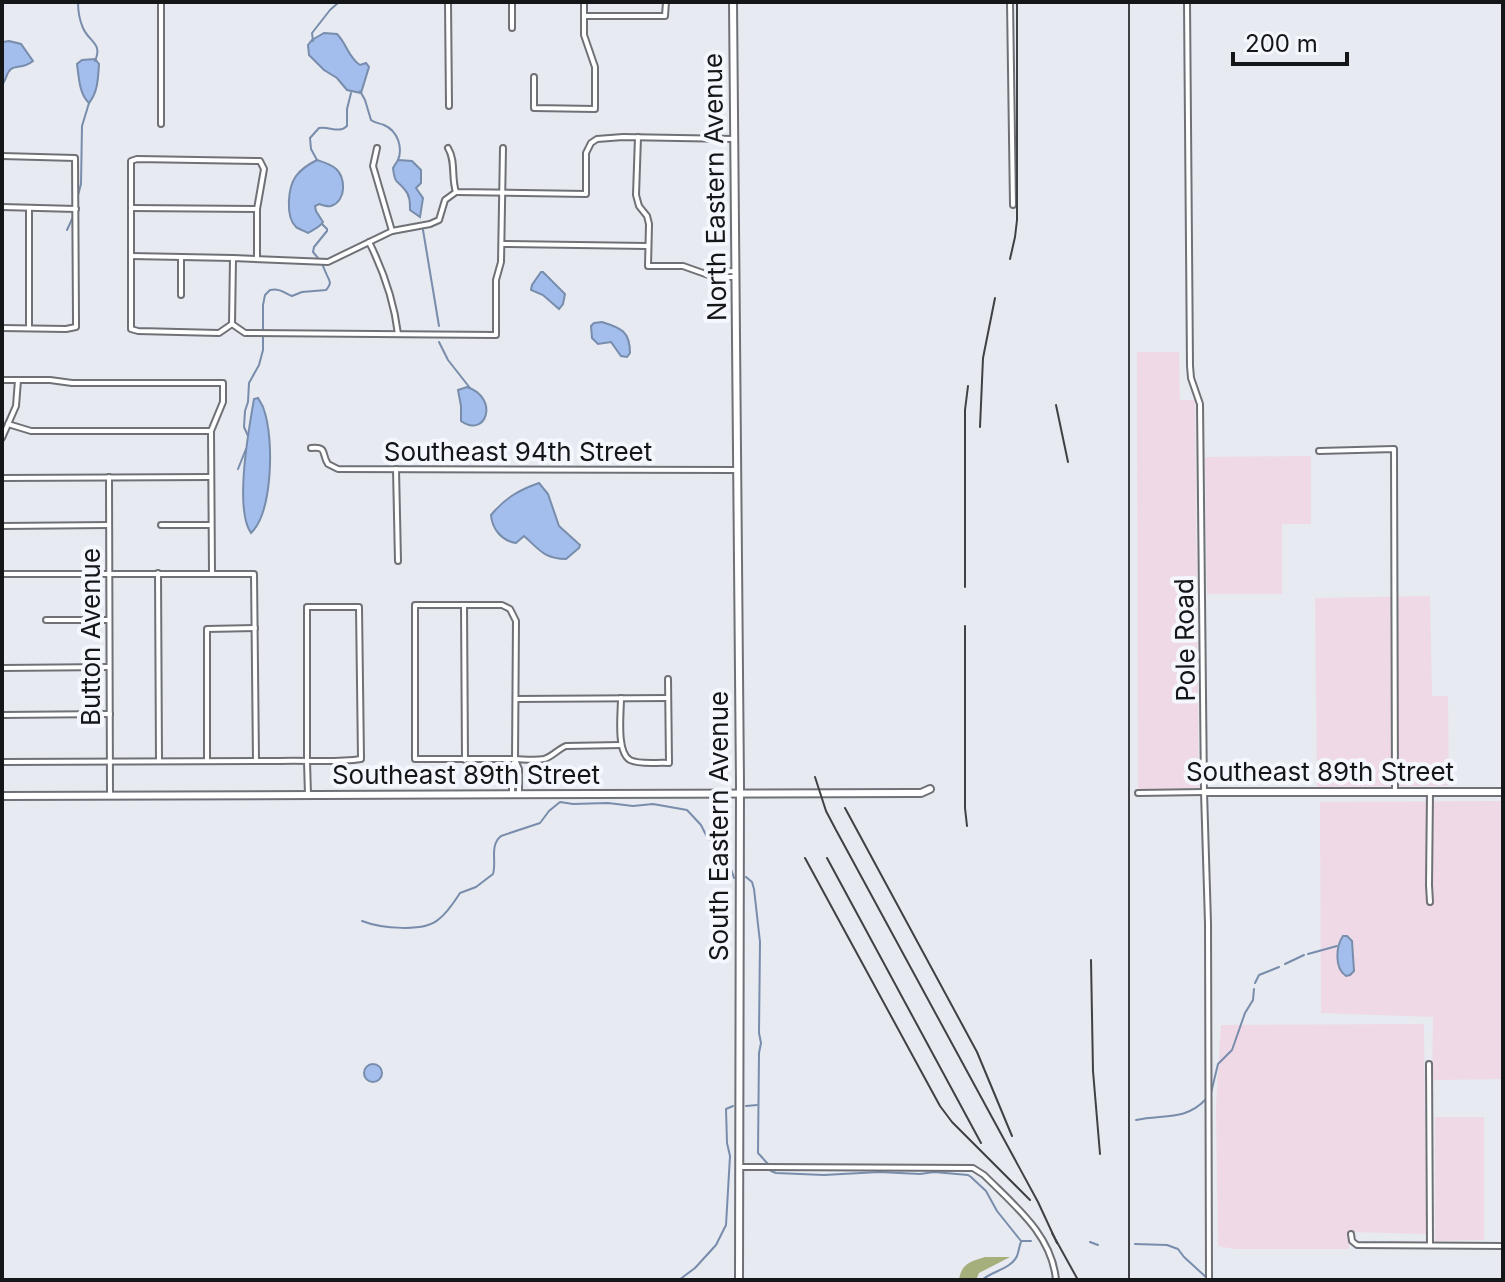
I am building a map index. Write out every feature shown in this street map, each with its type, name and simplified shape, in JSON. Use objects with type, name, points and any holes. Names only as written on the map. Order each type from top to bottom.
[{"type":"main road","name":"North Eastern Avenue","points":[[733,2],[737,372]]},
{"type":"main road","name":"South Eastern Avenue","points":[[737,372],[739,1280]]},
{"type":"main road","name":"Southeast 89th Street","points":[[2,796],[921,793],[930,789]]},
{"type":"main road","name":"Southeast 89th Street","points":[[1204,792],[1503,792]]},
{"type":"street","points":[[161,2],[161,124]]},
{"type":"street","points":[[448,2],[449,106]]},
{"type":"street","points":[[512,2],[512,28]]},
{"type":"street","points":[[534,77],[534,108],[595,109],[595,67],[585,42],[584,2]]},
{"type":"street","points":[[584,16],[665,16],[666,2]]},
{"type":"street","points":[[1010,2],[1013,205]]},
{"type":"street","name":"Pole Road","points":[[1187,2],[1190,366],[1200,404],[1208,923],[1209,1280]]},
{"type":"street","points":[[130,256],[328,262],[392,231],[439,220],[445,200],[456,192],[586,194],[586,153],[591,143],[604,137],[734,139]]},
{"type":"street","points":[[638,137],[636,195],[649,224],[648,266],[683,266],[714,277],[736,274]]},
{"type":"street","points":[[377,148],[373,166],[392,231]]},
{"type":"street","points":[[448,148],[453,156],[452,175],[456,192]]},
{"type":"street","points":[[233,258],[232,324],[245,333],[496,335],[496,280],[502,244],[503,148]]},
{"type":"street","points":[[2,156],[75,158],[76,209],[76,327],[2,328]]},
{"type":"street","points":[[232,324],[219,333],[132,330],[129,324],[130,164],[137,159],[260,161],[264,169],[257,209],[257,258]]},
{"type":"street","points":[[2,207],[76,209]]},
{"type":"street","points":[[29,208],[29,328]]},
{"type":"street","points":[[131,208],[257,209]]},
{"type":"street","points":[[369,242],[390,294],[398,334]]},
{"type":"street","points":[[502,244],[648,246]]},
{"type":"street","points":[[181,257],[181,295]]},
{"type":"street","points":[[2,380],[223,383],[223,402],[211,431],[212,573]]},
{"type":"street","points":[[2,437],[17,403],[18,380]]},
{"type":"street","points":[[8,424],[31,431],[211,431]]},
{"type":"street","name":"Southeast 94th Street","points":[[311,448],[324,450],[328,464],[338,469],[737,470]]},
{"type":"street","points":[[1319,451],[1394,449],[1395,792]]},
{"type":"street","points":[[396,469],[398,561]]},
{"type":"street","name":"Button Avenue","points":[[109,477],[110,796]]},
{"type":"street","points":[[2,478],[211,477]]},
{"type":"street","points":[[2,526],[109,525]]},
{"type":"street","points":[[161,525],[212,525]]},
{"type":"street","points":[[158,573],[159,761]]},
{"type":"street","points":[[2,574],[254,574],[256,761]]},
{"type":"street","points":[[516,795],[512,769],[515,759],[516,621],[510,609],[502,605],[415,605],[415,759],[465,760],[515,759],[545,759],[566,746],[621,745]]},
{"type":"street","points":[[464,605],[465,760]]},
{"type":"street","points":[[2,762],[307,761],[361,759],[359,607],[307,607],[307,761],[308,795]]},
{"type":"street","points":[[46,620],[109,620]]},
{"type":"street","points":[[207,761],[207,629],[255,628]]},
{"type":"street","points":[[2,668],[109,667]]},
{"type":"street","points":[[621,698],[621,745],[624,754],[633,761],[669,763],[668,679]]},
{"type":"street","points":[[516,699],[668,698]]},
{"type":"street","points":[[2,715],[110,714]]},
{"type":"street","name":"Southeast 89th Street","points":[[1138,793],[1204,792]]},
{"type":"street","points":[[1430,792],[1430,902]]},
{"type":"street","points":[[1429,1064],[1430,1245]]},
{"type":"street","points":[[739,1167],[973,1168],[984,1175],[1041,1235],[1051,1256],[1056,1280]]},
{"type":"street","points":[[1351,1234],[1352,1241],[1357,1245],[1503,1246]]},
{"type":"shaded area","points":[[1137,352],[1179,352],[1180,400],[1195,400],[1199,789],[1138,789]]},
{"type":"shaded area","points":[[1311,456],[1311,524],[1282,524],[1282,594],[1207,594],[1205,457]]},
{"type":"shaded area","points":[[1430,596],[1432,696],[1448,696],[1449,786],[1317,787],[1315,598]]},
{"type":"shaded area","points":[[1503,801],[1503,1079],[1432,1080],[1433,1017],[1321,1013],[1320,802]]},
{"type":"shaded area","points":[[1424,1024],[1426,1234],[1349,1232],[1349,1249],[1234,1249],[1218,1246],[1216,1106],[1221,1025]]},
{"type":"shaded area","points":[[1435,1117],[1484,1117],[1484,1240],[1435,1241]]},
{"type":"green space","points":[[985,1257],[1010,1257],[979,1273],[976,1280],[959,1280],[968,1264]]},
{"type":"water","points":[[324,33],[337,34],[356,62],[360,65],[366,63],[369,67],[361,93],[347,90],[309,55],[308,45]]},
{"type":"water","points":[[2,42],[21,44],[33,61],[11,69],[2,85]]},
{"type":"water","points":[[95,59],[99,64],[98,80],[89,103],[81,90],[77,64],[82,60]]},
{"type":"water","points":[[317,160],[339,172],[343,188],[336,203],[315,206],[323,222],[308,233],[297,228],[290,216],[290,194],[296,176]]},
{"type":"water","points":[[398,160],[412,161],[421,170],[421,183],[416,188],[423,198],[420,217],[410,210],[408,194],[395,177],[393,168]]},
{"type":"water","points":[[541,272],[565,294],[559,309],[543,295],[531,290]]},
{"type":"water","points":[[602,322],[626,335],[630,346],[627,357],[621,356],[611,342],[598,344],[592,338],[591,326]]},
{"type":"water","points":[[467,387],[484,399],[486,415],[477,425],[461,421],[458,390]]},
{"type":"water","points":[[258,398],[267,422],[270,474],[264,509],[251,533],[246,522],[243,488],[254,399]]},
{"type":"water","points":[[539,483],[548,494],[559,526],[580,545],[566,559],[547,555],[524,536],[516,543],[506,540],[493,525],[491,515],[502,504]]},
{"type":"water","points":[[1343,936],[1352,941],[1354,971],[1346,976],[1339,968],[1337,957]]},
{"type":"water","points":[[369,1064],[377,1064],[382,1073],[380,1080],[369,1082],[364,1077],[364,1069]]},
{"type":"waterway","points":[[78,2],[83,28],[96,46],[95,61]]},
{"type":"waterway","points":[[313,41],[312,33],[339,2]]},
{"type":"waterway","points":[[360,91],[371,120],[389,128],[396,136],[398,160]]},
{"type":"waterway","points":[[317,160],[310,138],[319,128],[341,129],[347,126],[351,93]]},
{"type":"waterway","points":[[77,199],[81,184],[82,126],[89,103]]},
{"type":"waterway","points":[[67,230],[73,217]]},
{"type":"waterway","points":[[248,436],[244,427],[245,411],[249,383],[263,350],[265,295],[270,290],[292,296],[326,290],[329,280],[321,261],[313,252],[327,231],[322,224]]},
{"type":"waterway","points":[[423,230],[439,326]]},
{"type":"waterway","points":[[439,342],[448,360],[470,388]]},
{"type":"waterway","points":[[238,469],[246,449]]},
{"type":"waterway","points":[[362,921],[380,926],[413,928],[439,919],[460,893],[476,887],[493,874],[494,849],[501,836],[540,823],[560,802],[633,806],[653,804],[687,810],[727,857],[734,878]]},
{"type":"waterway","points":[[746,877],[754,889],[760,942],[758,1153],[768,1164]]},
{"type":"waterway","points":[[1308,954],[1337,946]]},
{"type":"waterway","points":[[1285,964],[1304,955]]},
{"type":"waterway","points":[[1255,983],[1259,975],[1279,967]]},
{"type":"waterway","points":[[1211,1093],[1218,1064],[1232,1050],[1253,1000],[1254,989]]},
{"type":"waterway","points":[[1136,1120],[1181,1114],[1205,1100]]},
{"type":"waterway","points":[[746,1106],[757,1105]]},
{"type":"waterway","points":[[679,1280],[716,1245],[726,1225],[730,1156],[726,1109],[733,1106]]},
{"type":"waterway","points":[[771,1171],[824,1175],[879,1172],[968,1175],[986,1191],[997,1211],[1021,1241]]},
{"type":"waterway","points":[[1022,1241],[1031,1241]]},
{"type":"waterway","points":[[982,1280],[1014,1260],[1021,1242]]},
{"type":"waterway","points":[[1090,1242],[1098,1245]]},
{"type":"waterway","points":[[1135,1244],[1167,1245],[1178,1249],[1207,1278]]},
{"type":"railway","points":[[1010,259],[1017,220],[1017,2]]},
{"type":"railway","points":[[1129,2],[1129,1280]]},
{"type":"railway","points":[[980,427],[983,358],[995,298]]},
{"type":"railway","points":[[965,587],[965,410],[968,386]]},
{"type":"railway","points":[[1056,405],[1068,462]]},
{"type":"railway","points":[[965,626],[967,826]]},
{"type":"railway","points":[[815,777],[826,811],[1038,1202],[1057,1243]]},
{"type":"railway","points":[[845,808],[977,1052],[1012,1136]]},
{"type":"railway","points":[[805,858],[940,1106],[1030,1200]]},
{"type":"railway","points":[[827,858],[981,1143]]},
{"type":"railway","points":[[1091,960],[1093,1071],[1100,1154]]},
{"type":"railway","points":[[1052,1233],[1078,1280]]}]
